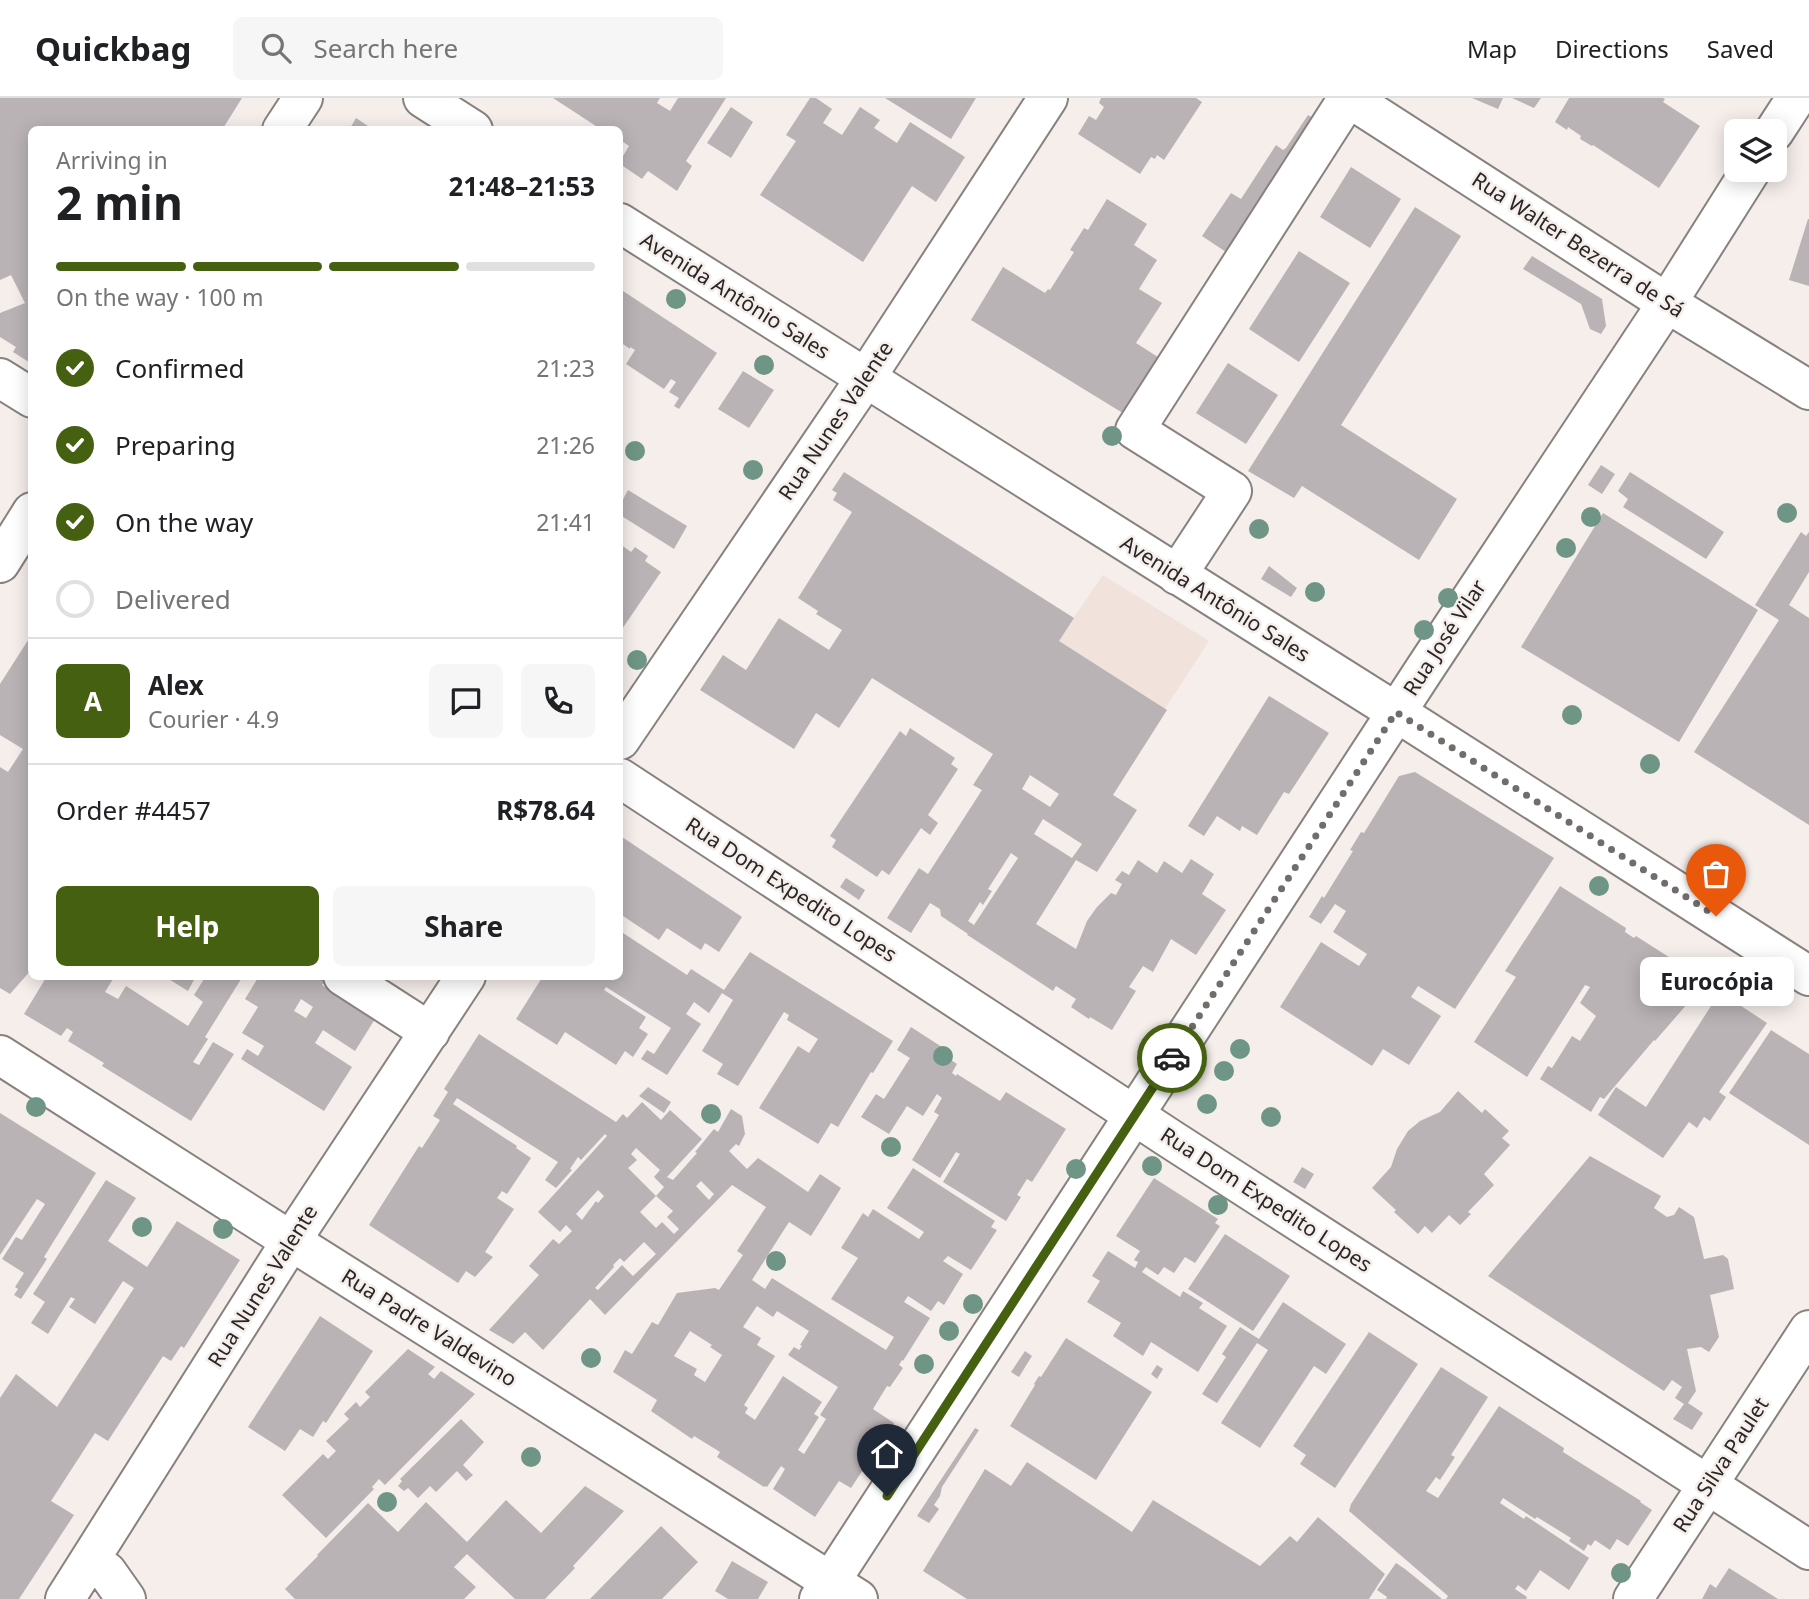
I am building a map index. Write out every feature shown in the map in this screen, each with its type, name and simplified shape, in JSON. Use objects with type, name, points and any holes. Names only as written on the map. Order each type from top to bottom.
[{"type":"street","points":[[285,126],[303,98]]},
{"type":"street","points":[[423,98],[467,126]]},
{"type":"street","name":"Rua Nunes Valente","points":[[623,736],[865,379],[1048,98]]},
{"type":"street","points":[[1177,575],[1231,491],[1135,430],[1349,98]]},
{"type":"street","name":"Rua Walter Bezerra de Sá","points":[[1349,98],[1667,303],[1809,390]]},
{"type":"street","points":[[1782,119],[1796,98]]},
{"type":"street","name":"Rua José Vilar","points":[[836,1593],[1135,1115],[1743,182]]},
{"type":"street","name":"Avenida Antônio Sales","points":[[623,225],[1809,976]]},
{"type":"street","points":[[0,378],[28,396]]},
{"type":"street","points":[[0,563],[28,518]]},
{"type":"street","name":"Rua Dom Expedito Lopes","points":[[623,780],[1135,1115],[1809,1550]]},
{"type":"street","points":[[349,980],[430,1032]]},
{"type":"street","name":"Rua Nunes Valente","points":[[65,1599],[291,1241],[463,980]]},
{"type":"street","name":"Rua Padre Valdevino","points":[[0,1055],[836,1593]]},
{"type":"street","name":"Rua Silva Paulet","points":[[1633,1599],[1809,1330]]},
{"type":"street","points":[[91,1560],[107,1572],[126,1599]]},
{"type":"shaded area","points":[[1103,575],[1209,641],[1107,798],[996,731]]},
{"type":"building","points":[[0,98],[242,98],[224,126],[28,126],[28,361],[13,352],[16,347],[0,337],[0,313],[25,303],[11,275],[0,280]]},
{"type":"building","points":[[553,98],[660,98],[657,103],[670,111],[678,98],[726,98],[686,161],[692,166],[677,191],[648,171],[642,179],[623,166],[623,156],[629,146],[623,142],[623,126],[596,126]]},
{"type":"building","points":[[810,98],[816,98],[832,109],[823,123],[842,135],[860,107],[880,120],[874,128],[897,143],[910,122],[965,157],[936,202],[912,186],[863,262],[760,195],[796,141],[786,135]]},
{"type":"building","points":[[885,98],[976,98],[951,139]]},
{"type":"building","points":[[1101,98],[1196,98],[1202,102],[1164,160],[1157,155],[1155,159],[1151,157],[1140,174],[1078,134],[1089,116],[1096,120],[1104,107],[1099,103]]},
{"type":"building","points":[[1472,98],[1503,98],[1498,109]]},
{"type":"building","points":[[1512,98],[1541,98],[1534,108]]},
{"type":"building","points":[[1569,98],[1663,98],[1663,102],[1700,126],[1659,188],[1580,139],[1581,136],[1568,127],[1567,130],[1555,122]]},
{"type":"building","points":[[731,107],[753,122],[731,158],[707,143]]},
{"type":"building","points":[[1308,115],[1318,121],[1234,253],[1228,250],[1226,252],[1202,236],[1231,193],[1241,199],[1276,145],[1283,150],[1286,148]]},
{"type":"building","points":[[356,118],[368,126],[351,126]]},
{"type":"building","points":[[1351,167],[1401,199],[1370,248],[1320,217]]},
{"type":"building","points":[[1107,199],[1147,224],[1134,245],[1157,260],[1139,289],[1162,303],[1136,343],[1161,359],[1126,415],[971,320],[1003,267],[1045,293],[1050,290],[1074,252],[1070,250],[1084,228],[1088,230]]},
{"type":"building","points":[[1415,207],[1461,236],[1341,425],[1457,499],[1419,560],[1302,486],[1294,498],[1248,471]]},
{"type":"building","points":[[1809,219],[1809,286],[1789,280]]},
{"type":"building","points":[[1299,251],[1350,283],[1299,362],[1249,329]]},
{"type":"building","points":[[1532,256],[1602,299],[1606,326],[1601,334],[1590,329],[1581,304],[1523,269]]},
{"type":"building","points":[[623,291],[717,353],[679,409],[674,406],[679,398],[669,392],[676,382],[671,379],[664,389],[626,364],[635,350],[623,344]]},
{"type":"building","points":[[1228,363],[1278,395],[1246,444],[1196,413]]},
{"type":"building","points":[[743,371],[774,390],[749,428],[718,409]]},
{"type":"building","points":[[1601,465],[1615,474],[1602,494],[1588,485]]},
{"type":"building","points":[[844,472],[1074,618],[1059,641],[1167,710],[1113,795],[1137,810],[1097,872],[1076,860],[1036,924],[1076,949],[1087,921],[1097,907],[1111,893],[1116,895],[1122,884],[1115,880],[1122,871],[1129,875],[1138,860],[1157,873],[1164,861],[1182,873],[1191,859],[1214,874],[1202,894],[1226,910],[1196,955],[1171,939],[1153,972],[1143,966],[1129,987],[1136,991],[1112,1030],[1071,1007],[1076,999],[1056,986],[1053,991],[967,935],[941,916],[940,909],[930,903],[911,933],[887,918],[919,868],[928,874],[982,790],[973,785],[993,754],[872,678],[839,728],[816,713],[794,749],[700,690],[723,655],[746,670],[779,618],[829,650],[842,630],[816,614],[818,611],[798,598],[852,512],[833,500],[837,493],[832,490]],"holes":[[[1030,775],[1059,794],[1050,807],[1022,789]],[[1043,819],[1082,844],[1072,858],[1034,834]],[[1011,853],[1018,858],[974,925],[968,921],[980,902],[983,905],[992,891],[988,889]]]},
{"type":"building","points":[[1630,472],[1724,532],[1706,559],[1623,507],[1628,499],[1618,491]]},
{"type":"building","points":[[628,490],[687,526],[674,549],[623,517],[623,499]]},
{"type":"building","points":[[1603,513],[1758,610],[1679,742],[1521,647]]},
{"type":"building","points":[[1801,532],[1806,536],[1809,532],[1809,572],[1789,605],[1809,618],[1809,825],[1694,752],[1779,620],[1755,605]]},
{"type":"building","points":[[623,546],[631,552],[635,547],[648,556],[645,561],[661,572],[623,628]]},
{"type":"building","points":[[1269,566],[1297,588],[1291,597],[1261,579]]},
{"type":"building","points":[[28,640],[28,974],[10,994],[0,988],[0,767],[8,772],[23,749],[0,735],[0,684]]},
{"type":"building","points":[[1269,696],[1329,733],[1289,794],[1284,792],[1257,835],[1242,826],[1240,831],[1217,816],[1204,836],[1188,826]]},
{"type":"building","points":[[910,728],[955,758],[951,764],[958,769],[928,815],[938,823],[930,835],[921,828],[889,875],[882,870],[877,877],[832,847],[836,840],[830,836],[900,731],[906,736]]},
{"type":"building","points":[[1415,772],[1554,858],[1455,1009],[1418,986],[1411,997],[1441,1016],[1409,1065],[1383,1049],[1372,1066],[1280,1007],[1321,942],[1359,966],[1367,954],[1333,932],[1346,911],[1335,904],[1321,924],[1309,917],[1322,896],[1324,898],[1353,851],[1350,850],[1361,832],[1364,833],[1399,776]]},
{"type":"building","points":[[623,838],[742,917],[719,952],[705,943],[701,950],[667,928],[659,940],[623,916]]},
{"type":"building","points":[[846,878],[865,890],[859,900],[840,887]]},
{"type":"building","points":[[1560,886],[1626,928],[1625,932],[1634,938],[1636,936],[1697,975],[1681,999],[1688,1003],[1604,1099],[1600,1097],[1591,1112],[1540,1079],[1548,1066],[1552,1068],[1572,1036],[1580,1041],[1596,1016],[1580,1003],[1590,987],[1585,985],[1527,1077],[1474,1042],[1516,977],[1505,971]]},
{"type":"building","points":[[623,933],[687,975],[691,969],[724,990],[750,952],[893,1041],[838,1127],[831,1123],[818,1144],[759,1108],[798,1046],[809,1053],[818,1039],[787,1020],[789,1015],[784,1012],[738,1086],[717,1074],[723,1064],[702,1051],[733,1000],[722,993],[709,1013],[694,1002],[686,1014],[701,1024],[667,1075],[641,1059],[647,1050],[654,1054],[671,1028],[606,987],[604,990],[646,1017],[639,1028],[648,1034],[633,1057],[625,1051],[616,1065],[565,1032],[557,1045],[516,1019],[540,980],[623,980]]},
{"type":"building","points":[[45,980],[112,980],[105,992],[118,999],[126,986],[188,1026],[203,1002],[194,995],[203,980],[241,980],[205,1037],[208,1039],[193,1062],[199,1065],[213,1042],[234,1054],[191,1121],[102,1066],[104,1063],[68,1041],[73,1032],[67,1028],[61,1036],[24,1014]]},
{"type":"building","points":[[170,980],[194,980],[188,991]]},
{"type":"building","points":[[257,980],[326,980],[322,985],[375,1019],[355,1051],[323,1030],[315,1043],[352,1067],[324,1111],[241,1059],[247,1049],[258,1056],[264,1046],[242,1033],[258,1007],[245,999]],"holes":[[[301,999],[313,1007],[306,1018],[294,1011]]]},
{"type":"building","points":[[1720,992],[1767,1023],[1719,1092],[1726,1097],[1710,1121],[1704,1117],[1697,1128],[1689,1122],[1663,1158],[1598,1115],[1616,1087],[1646,1107]]},
{"type":"building","points":[[911,1027],[945,1049],[942,1054],[957,1064],[952,1073],[956,1076],[957,1074],[1000,1101],[1006,1092],[1066,1129],[1032,1182],[1027,1179],[1017,1195],[1021,1197],[1006,1221],[943,1182],[960,1154],[956,1152],[940,1178],[912,1160],[939,1115],[934,1112],[942,1098],[937,1094],[923,1116],[907,1106],[889,1134],[861,1117],[876,1094],[884,1099],[910,1058],[897,1050]]},
{"type":"building","points":[[1771,1030],[1809,1054],[1809,1145],[1729,1093]]},
{"type":"building","points":[[479,1034],[616,1122],[623,1114],[627,1118],[642,1102],[661,1120],[670,1110],[702,1139],[667,1177],[673,1180],[714,1129],[718,1132],[731,1109],[742,1116],[745,1134],[739,1146],[736,1144],[729,1151],[747,1169],[758,1158],[808,1192],[820,1174],[841,1188],[811,1236],[789,1222],[752,1280],[765,1289],[772,1278],[886,1350],[894,1337],[831,1299],[858,1258],[841,1248],[863,1213],[868,1217],[873,1209],[919,1239],[924,1232],[887,1208],[913,1168],[995,1221],[991,1227],[997,1230],[971,1270],[948,1256],[943,1261],[963,1274],[944,1305],[938,1301],[931,1311],[908,1296],[904,1302],[930,1318],[899,1365],[903,1368],[890,1387],[887,1386],[873,1409],[894,1423],[851,1488],[839,1481],[815,1517],[773,1489],[785,1469],[781,1466],[767,1487],[764,1487],[717,1457],[720,1452],[694,1436],[692,1439],[651,1411],[657,1400],[613,1372],[625,1350],[632,1354],[652,1322],[658,1325],[677,1293],[715,1288],[719,1290],[743,1255],[737,1251],[766,1207],[732,1185],[605,1315],[590,1299],[543,1350],[525,1332],[513,1344],[489,1330],[539,1275],[529,1266],[553,1239],[559,1244],[572,1231],[566,1225],[560,1232],[538,1212],[607,1136],[605,1134],[581,1160],[578,1157],[570,1169],[572,1170],[556,1188],[545,1180],[558,1162],[457,1098],[453,1104],[531,1158],[507,1194],[502,1191],[497,1198],[514,1209],[485,1252],[493,1257],[475,1277],[466,1271],[458,1283],[369,1225],[419,1146],[422,1148],[440,1120],[433,1116],[448,1092],[444,1089]],"holes":[[[636,1148],[660,1170],[654,1177],[664,1187],[656,1196],[628,1168],[637,1160],[631,1154]],[[701,1181],[714,1194],[709,1200],[696,1186]],[[598,1190],[604,1196],[598,1203],[596,1201],[582,1220],[576,1214]],[[656,1196],[673,1211],[667,1217],[679,1229],[674,1234],[662,1222],[656,1228],[640,1212]],[[644,1242],[656,1254],[633,1276],[622,1265],[598,1290],[595,1288],[620,1258],[624,1262]],[[757,1306],[773,1317],[777,1311],[809,1331],[799,1350],[794,1347],[788,1355],[838,1387],[820,1415],[826,1419],[804,1454],[798,1450],[819,1417],[814,1414],[822,1402],[783,1376],[755,1420],[745,1413],[748,1408],[744,1405],[775,1356],[757,1345],[761,1338],[743,1327]],[[690,1331],[722,1355],[705,1382],[694,1375],[697,1369],[674,1356]]]},
{"type":"building","points":[[648,1087],[671,1102],[664,1113],[639,1096]]},
{"type":"building","points":[[1458,1091],[1482,1113],[1485,1109],[1509,1131],[1502,1138],[1510,1145],[1484,1174],[1494,1185],[1468,1212],[1471,1214],[1460,1225],[1449,1215],[1432,1233],[1425,1226],[1418,1234],[1372,1188],[1391,1167],[1397,1149],[1408,1131],[1420,1121],[1440,1112]]},
{"type":"building","points":[[0,1113],[96,1173],[21,1299],[14,1295],[18,1289],[15,1287],[24,1273],[2,1259],[16,1237],[22,1240],[45,1204],[37,1199],[0,1255]]},
{"type":"building","points":[[1590,1156],[1661,1196],[1654,1208],[1667,1217],[1674,1215],[1679,1207],[1694,1217],[1704,1259],[1723,1255],[1728,1259],[1734,1289],[1710,1295],[1719,1337],[1709,1352],[1701,1347],[1687,1349],[1696,1391],[1688,1403],[1703,1413],[1692,1430],[1673,1419],[1684,1404],[1675,1398],[1682,1387],[1672,1380],[1664,1391],[1488,1276]]},
{"type":"building","points":[[1302,1167],[1314,1174],[1305,1189],[1293,1182]]},
{"type":"building","points":[[1154,1178],[1218,1219],[1215,1223],[1220,1226],[1195,1263],[1185,1257],[1174,1273],[1164,1267],[1158,1275],[1146,1267],[1142,1272],[1180,1297],[1183,1291],[1203,1303],[1199,1308],[1227,1326],[1198,1372],[1151,1342],[1143,1356],[1113,1336],[1121,1323],[1087,1302],[1100,1281],[1092,1276],[1108,1251],[1135,1268],[1138,1262],[1134,1260],[1140,1251],[1116,1236]]},
{"type":"building","points":[[106,1180],[136,1198],[108,1241],[147,1267],[177,1221],[240,1260],[184,1348],[181,1346],[171,1361],[163,1356],[108,1441],[95,1433],[51,1501],[74,1515],[19,1599],[0,1599],[0,1398],[16,1374],[57,1407],[134,1288],[123,1281],[95,1324],[69,1307],[75,1299],[71,1297],[48,1334],[31,1323],[45,1302],[33,1294]]},
{"type":"building","points":[[1225,1234],[1290,1276],[1253,1331],[1188,1289]]},
{"type":"building","points":[[1283,1302],[1346,1344],[1326,1374],[1314,1366],[1260,1448],[1221,1423],[1268,1350],[1257,1343],[1217,1403],[1202,1394],[1226,1357],[1222,1354],[1240,1327],[1259,1339]]},
{"type":"building","points":[[320,1316],[373,1351],[326,1423],[323,1421],[313,1437],[300,1429],[285,1451],[248,1427]]},
{"type":"building","points":[[1369,1332],[1418,1364],[1335,1488],[1300,1464],[1306,1455],[1293,1446]]},
{"type":"building","points":[[1066,1338],[1152,1392],[1096,1480],[1010,1426],[1039,1376],[1041,1377]]},
{"type":"building","points":[[408,1349],[435,1367],[428,1374],[434,1379],[441,1371],[475,1394],[385,1485],[379,1479],[372,1487],[374,1489],[326,1538],[282,1495],[323,1454],[328,1459],[336,1451],[326,1441],[349,1419],[344,1414],[356,1402],[360,1407],[370,1397],[365,1392]]},
{"type":"building","points":[[1025,1351],[1032,1356],[1019,1377],[1011,1372]]},
{"type":"building","points":[[1157,1365],[1163,1369],[1157,1379],[1151,1374]]},
{"type":"building","points":[[1441,1367],[1488,1397],[1451,1455],[1455,1457],[1440,1480],[1436,1477],[1426,1491],[1438,1498],[1499,1406],[1652,1510],[1628,1546],[1617,1539],[1610,1550],[1595,1540],[1591,1546],[1588,1544],[1584,1551],[1569,1541],[1571,1538],[1503,1498],[1500,1503],[1524,1519],[1526,1516],[1589,1558],[1569,1590],[1540,1570],[1526,1591],[1518,1585],[1515,1589],[1527,1597],[1526,1599],[1446,1599],[1448,1596],[1349,1511]]},
{"type":"building","points":[[461,1419],[484,1442],[463,1465],[473,1475],[466,1481],[457,1471],[436,1492],[430,1486],[418,1498],[408,1488],[404,1491],[398,1486],[402,1481],[400,1479]]},
{"type":"building","points":[[975,1428],[979,1430],[942,1487],[934,1505],[939,1509],[929,1523],[917,1516]]},
{"type":"building","points":[[1027,1462],[1132,1532],[1153,1500],[1260,1566],[1290,1536],[1297,1542],[1318,1517],[1385,1574],[1369,1599],[967,1599],[923,1571],[985,1469],[1011,1486]]},
{"type":"building","points":[[585,1486],[624,1511],[545,1599],[515,1599],[467,1554],[454,1567],[476,1587],[464,1599],[295,1599],[285,1589],[368,1503],[398,1532],[426,1502],[467,1542],[506,1500],[541,1533]]},
{"type":"building","points":[[661,1526],[698,1562],[662,1599],[590,1599]]},
{"type":"building","points":[[732,1561],[768,1582],[758,1599],[728,1599],[715,1591]]},
{"type":"building","points":[[1396,1563],[1442,1599],[1386,1599],[1387,1597],[1377,1590]]},
{"type":"building","points":[[1729,1568],[1778,1599],[1702,1599],[1710,1584],[1716,1588]]},
{"type":"way so far","points":[[1172,1058],[1396,712],[1716,916]]},
{"type":"place","name":"Eurocópia","points":[[1716,916]]},
{"type":"route","points":[[887,1496],[1172,1058]]}]
